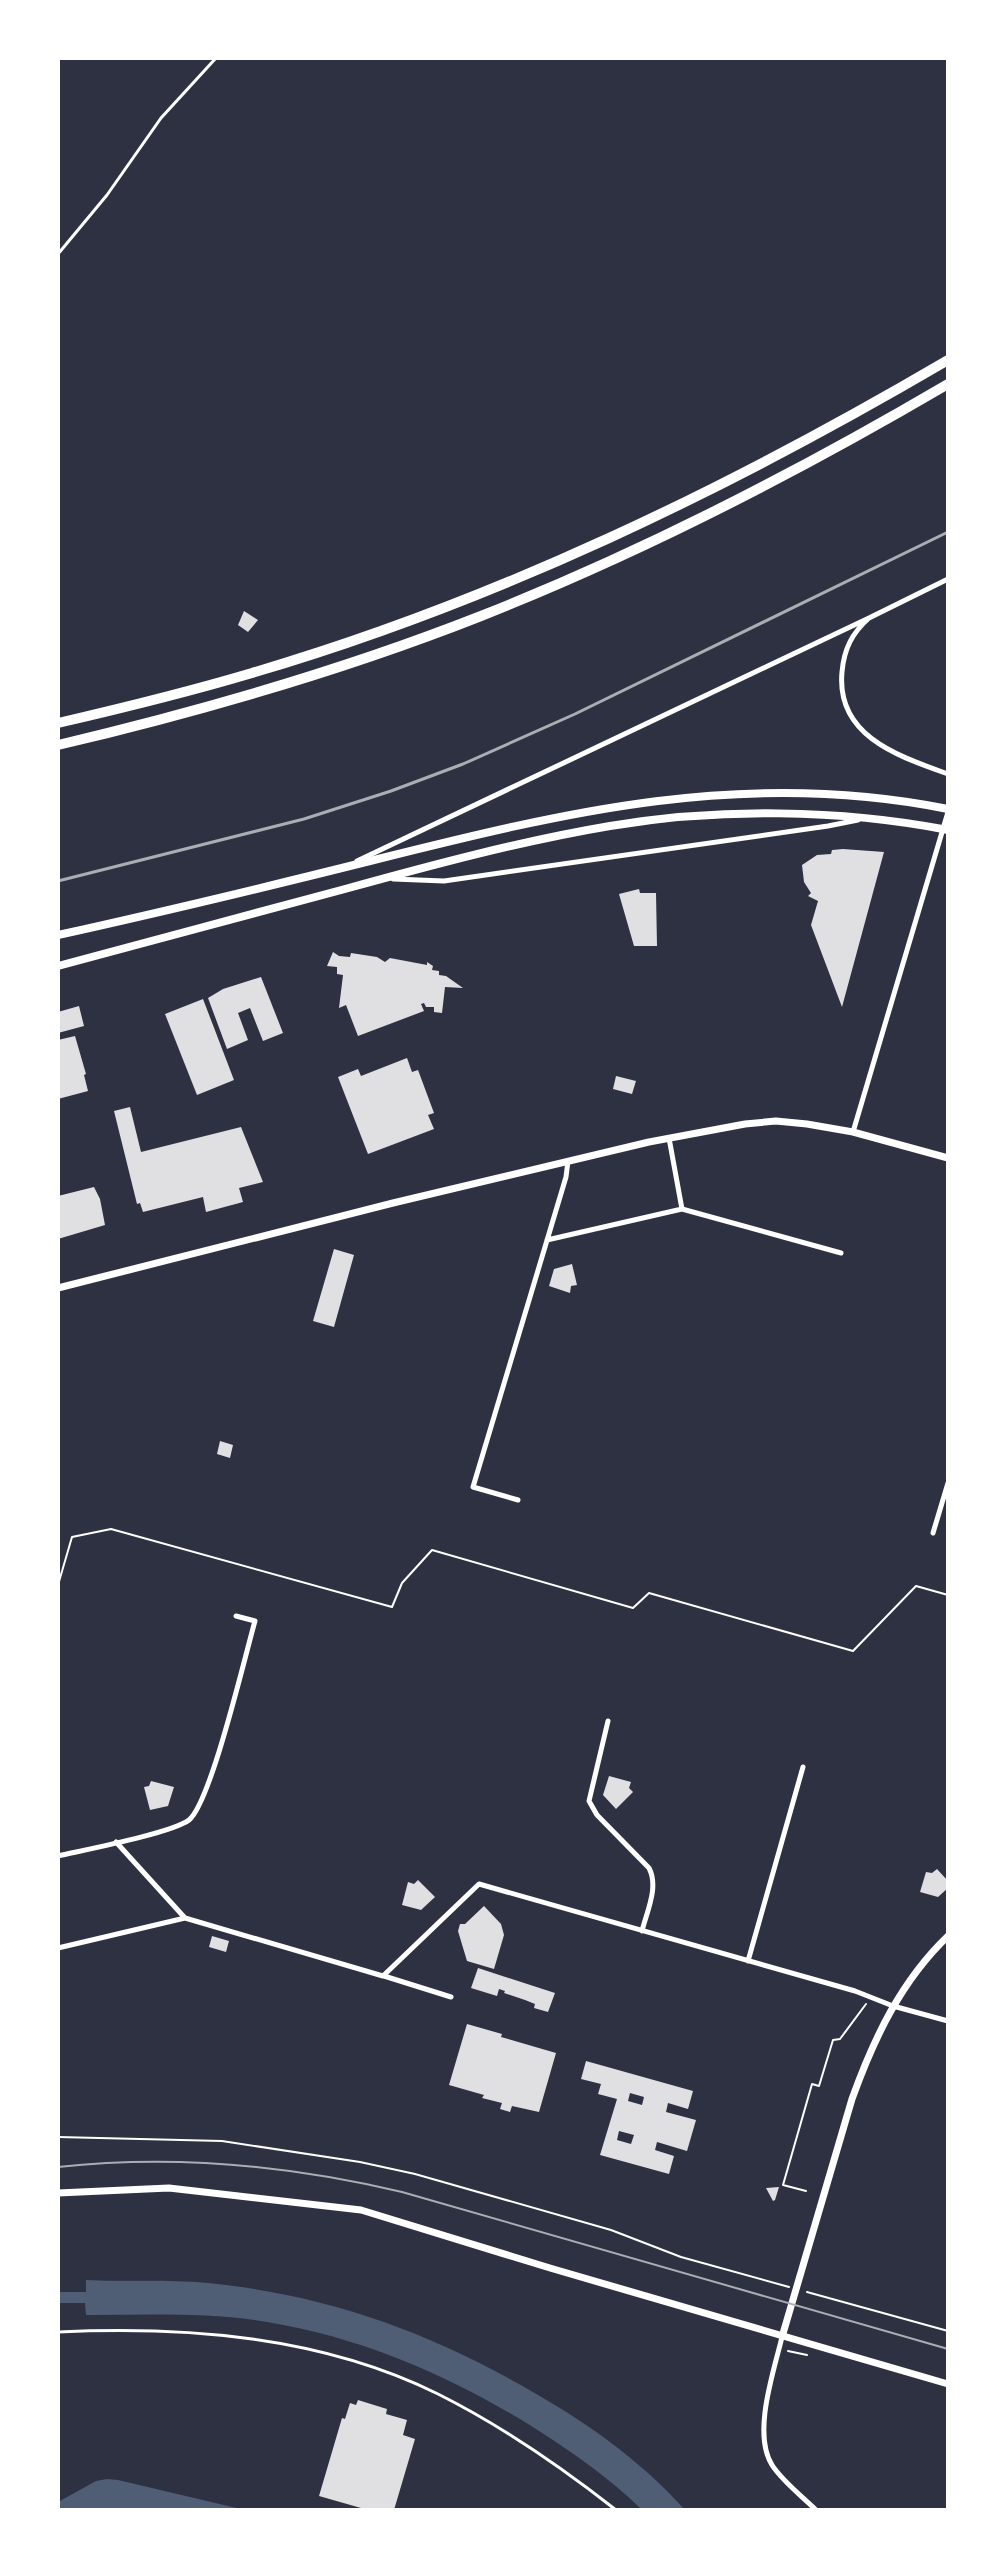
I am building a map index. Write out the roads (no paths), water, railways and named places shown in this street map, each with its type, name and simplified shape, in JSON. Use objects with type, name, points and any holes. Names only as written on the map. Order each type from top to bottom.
[{"type":"highway","points":[[58,723],[253,673],[474,596],[581,552],[687,502],[791,449],[948,360]]},
{"type":"highway","points":[[58,745],[258,692],[369,657],[481,616],[588,571],[708,514],[801,467],[948,384]]},
{"type":"main road","points":[[58,935],[191,906],[537,820],[686,796],[817,794],[907,802],[948,810]]},
{"type":"main road","points":[[58,966],[384,878],[525,843],[611,826],[738,814],[793,814],[948,830]]},
{"type":"street","points":[[342,868],[948,579]]},
{"type":"street","points":[[869,618],[853,634],[844,655],[841,679],[844,704],[856,723],[879,745],[948,774]]},
{"type":"street","points":[[853,1132],[948,810]]},
{"type":"street","points":[[384,878],[444,881],[862,819]]},
{"type":"street","points":[[58,1288],[568,1161],[730,1126],[776,1121],[853,1132],[948,1158]]},
{"type":"street","points":[[669,1138],[682,1209]]},
{"type":"street","points":[[518,1500],[473,1487],[568,1161]]},
{"type":"street","points":[[547,1241],[682,1209],[841,1253]]},
{"type":"street","points":[[933,1533],[948,1483]]},
{"type":"street","points":[[58,1856],[169,1828],[190,1819],[204,1796],[255,1621],[236,1616]]},
{"type":"street","points":[[608,1721],[589,1801],[597,1815],[639,1857],[653,1877],[653,1890],[642,1931]]},
{"type":"street","points":[[748,1961],[803,1767]]},
{"type":"street","points":[[116,1842],[185,1918]]},
{"type":"street","points":[[383,1976],[479,1884],[948,2021]]},
{"type":"street","points":[[58,1948],[185,1918],[451,1997]]},
{"type":"street","points":[[816,2510],[773,2466],[767,2450],[764,2425],[782,2337],[852,2099],[869,2054],[893,2006],[948,1936]]},
{"type":"street","points":[[58,2193],[169,2188],[361,2210],[948,2384]]},
{"type":"lane","points":[[58,254],[107,195],[161,118],[216,58]]},
{"type":"lane","points":[[58,2332],[209,2334],[290,2345],[359,2363],[438,2394],[501,2429],[568,2472],[616,2510]]},
{"type":"water","points":[[86,2280],[193,2282],[253,2289],[338,2307],[419,2335],[499,2373],[578,2419],[634,2461],[685,2510],[642,2510],[604,2477],[536,2429],[473,2393],[407,2362],[338,2338],[267,2322],[200,2315],[86,2315],[85,2303],[58,2303],[58,2292],[86,2292]]},
{"type":"water","points":[[107,2479],[245,2510],[58,2510],[58,2502],[96,2481]]},
{"type":"tram line","points":[[58,2167],[145,2162],[231,2164],[359,2183],[402,2192],[948,2349]]},
{"type":"railway","points":[[58,881],[304,819],[463,764],[575,714],[948,532]]}]
